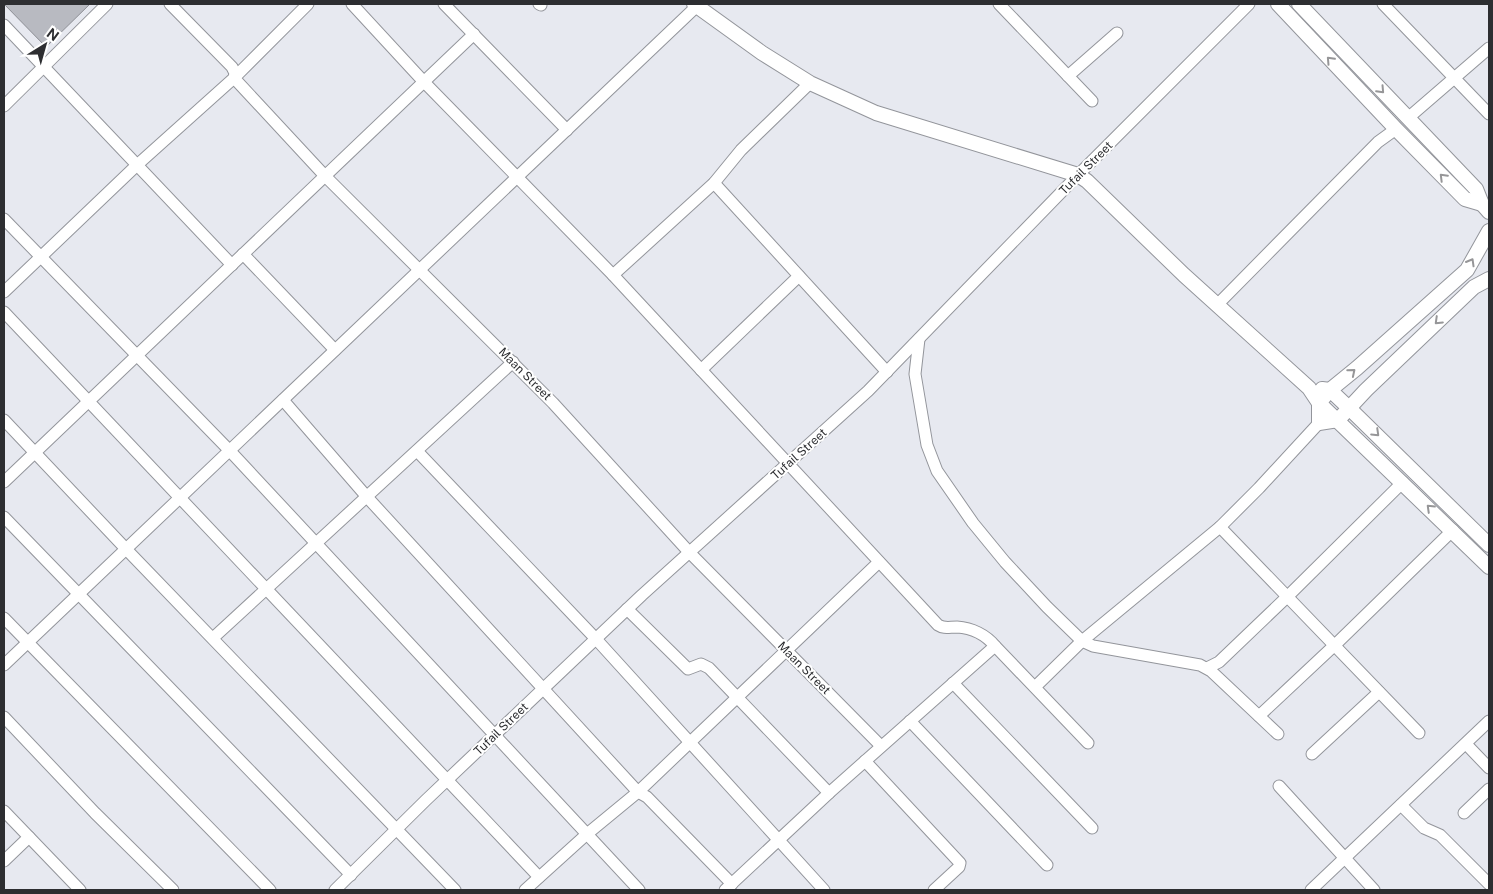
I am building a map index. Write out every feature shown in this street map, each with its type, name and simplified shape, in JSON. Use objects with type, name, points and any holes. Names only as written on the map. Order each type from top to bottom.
[{"type":"street","points":[[4,106],[106,4]]},
{"type":"street","name":"Maan Street","points":[[170,4],[232,67],[234,78],[325,176],[560,410],[689,552],[881,746]]},
{"type":"street","points":[[4,292],[137,164],[234,78],[308,4]]},
{"type":"street","points":[[352,4],[424,82],[613,275],[938,625],[942,628],[960,627],[973,630],[987,638],[1088,742]]},
{"type":"street","points":[[444,4],[567,130]]},
{"type":"street","points":[[4,665],[697,4],[762,53],[810,83],[876,113],[1078,175],[1097,189],[1184,275],[1309,388],[1319,403],[1489,567]]},
{"type":"street","points":[[999,4],[1092,101]]},
{"type":"street","name":"Tufail Street","points":[[335,890],[447,780],[627,609],[868,391],[1078,175],[1249,4]]},
{"type":"street","points":[[1278,4],[1465,199],[1486,208]]},
{"type":"street","points":[[1299,4],[1476,189],[1486,208]]},
{"type":"street","points":[[1384,4],[1489,114]]},
{"type":"street","points":[[4,25],[232,265]]},
{"type":"street","points":[[1068,76],[1117,32]]},
{"type":"street","points":[[4,482],[474,34]]},
{"type":"street","points":[[1408,118],[1489,48]]},
{"type":"street","points":[[613,275],[714,183],[741,150],[810,83]]},
{"type":"street","points":[[1217,304],[1378,142],[1396,129]]},
{"type":"street","points":[[714,183],[887,372]]},
{"type":"street","points":[[4,219],[230,451],[495,735],[633,888]]},
{"type":"street","points":[[1319,423],[1319,403],[1330,390],[1467,270],[1489,231]]},
{"type":"street","points":[[243,254],[336,350]]},
{"type":"street","points":[[702,370],[799,276]]},
{"type":"street","points":[[1035,688],[1082,641],[1220,527],[1319,423],[1338,420],[1366,390],[1474,287],[1489,279]]},
{"type":"street","points":[[4,312],[539,877]]},
{"type":"street","points":[[919,339],[915,374],[927,445],[937,471],[973,523],[1005,562],[1082,641],[1093,646],[1200,664],[1211,671],[1278,734]]},
{"type":"street","points":[[213,638],[513,362]]},
{"type":"street","points":[[1309,388],[1330,390],[1489,545]]},
{"type":"street","points":[[283,400],[367,496],[638,792],[647,797],[729,887],[829,793],[995,646]]},
{"type":"street","points":[[4,420],[455,890]]},
{"type":"street","points":[[417,450],[596,639],[824,890]]},
{"type":"street","points":[[1207,668],[1219,662],[1403,482]]},
{"type":"street","points":[[4,517],[350,875]]},
{"type":"street","points":[[1220,527],[1419,733]]},
{"type":"street","points":[[1259,716],[1334,646],[1452,530]]},
{"type":"street","points":[[525,890],[586,834],[638,792],[879,562]]},
{"type":"street","points":[[627,609],[688,669],[701,664],[704,665],[829,793]]},
{"type":"street","points":[[4,618],[270,890]]},
{"type":"street","points":[[953,683],[1092,828]]},
{"type":"street","points":[[1312,754],[1379,692]]},
{"type":"street","points":[[4,717],[95,813],[173,890]]},
{"type":"street","points":[[910,721],[1047,866]]},
{"type":"street","points":[[1311,890],[1489,721]]},
{"type":"street","points":[[1466,744],[1489,768]]},
{"type":"street","points":[[865,761],[960,863],[959,867],[934,890]]},
{"type":"street","points":[[1279,786],[1374,890]]},
{"type":"street","points":[[1464,813],[1489,789]]},
{"type":"street","points":[[1401,805],[1424,828],[1440,835],[1489,884]]},
{"type":"street","points":[[4,811],[80,890]]},
{"type":"street","points":[[4,861],[29,837]]},
{"type":"building","points":[[4,4],[90,4],[46,47]]}]
